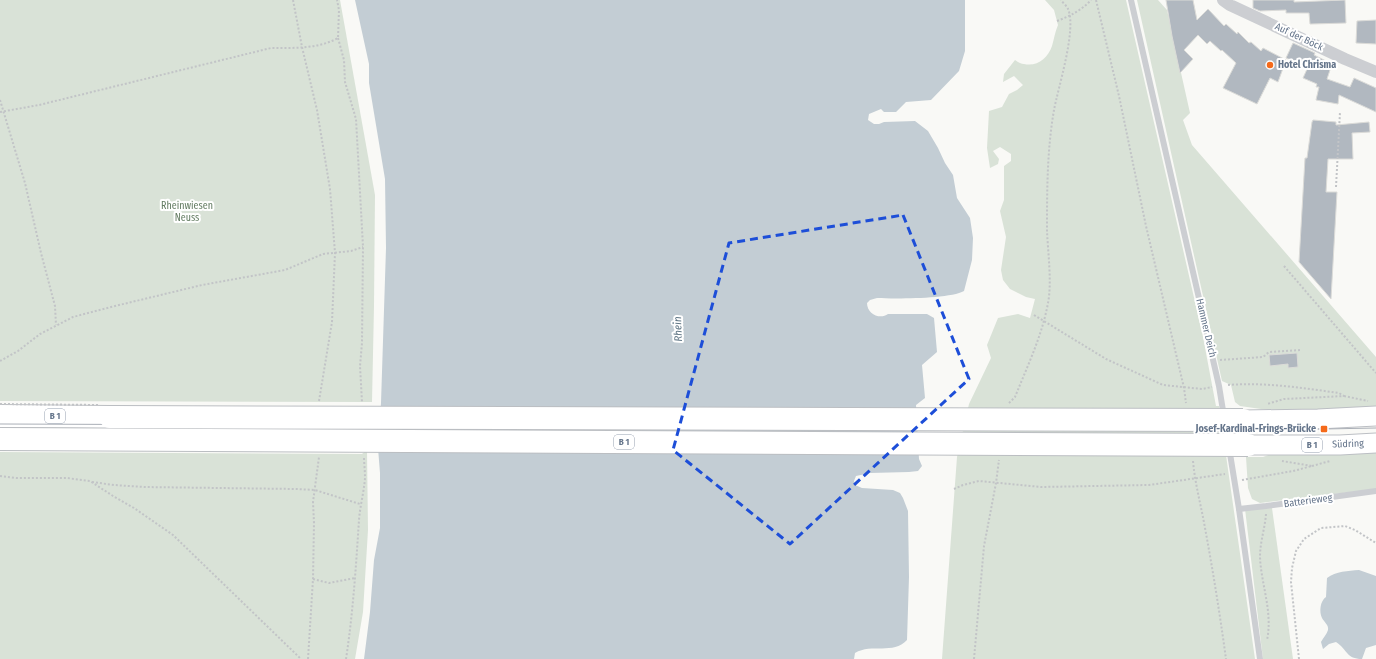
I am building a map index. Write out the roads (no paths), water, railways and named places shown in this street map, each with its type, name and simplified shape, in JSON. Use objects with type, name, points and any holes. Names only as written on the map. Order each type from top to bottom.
[{"type":"highway","name":"B 1","points":[[0,416],[1243,420]]},
{"type":"highway","name":"B 1","points":[[0,438],[1248,445]]},
{"type":"main road","name":"B 1","points":[[1243,420],[1318,419],[1376,416]]},
{"type":"main road","name":"Südring","points":[[1248,445],[1340,445],[1376,443]]},
{"type":"street","name":"Auf der Böck","points":[[1223,0],[1230,5],[1376,72]]},
{"type":"lane","name":"Hammer Deich","points":[[1131,0],[1219,386],[1239,509],[1260,659]]},
{"type":"lane","name":"Batterieweg","points":[[1239,509],[1376,491]]},
{"type":"water","name":"Rhein","points":[[355,0],[965,0],[965,51],[959,71],[931,100],[906,102],[896,112],[884,112],[881,109],[869,114],[868,120],[874,124],[884,122],[915,121],[928,131],[953,175],[957,198],[970,218],[973,238],[972,260],[964,291],[957,294],[935,297],[877,298],[870,300],[867,303],[869,310],[874,315],[878,316],[885,316],[888,314],[927,314],[934,318],[937,352],[922,365],[925,398],[916,405],[919,459],[922,466],[918,471],[870,473],[856,476],[854,481],[855,485],[862,488],[893,490],[900,493],[908,511],[909,577],[907,640],[895,647],[862,650],[855,653],[854,659],[364,659],[370,612],[374,560],[380,528],[380,473],[378,448],[386,248],[385,179],[369,83],[369,64]]},
{"type":"water","points":[[1359,570],[1376,576],[1376,645],[1366,648],[1362,659],[1357,659],[1350,656],[1336,642],[1329,644],[1323,649],[1321,642],[1328,630],[1327,625],[1321,616],[1320,610],[1322,601],[1326,597],[1327,578],[1346,571]]},
{"type":"tram line","points":[[0,424],[1376,428]]},
{"type":"place","name":"Hotel Chrisma","points":[[1270,65]]},
{"type":"place","name":"Josef-Kardinal-Frings-Brücke","points":[[1324,429]]},
{"type":"park label","name":"Rheinwiesen Neuss","points":[[187,212]]}]
